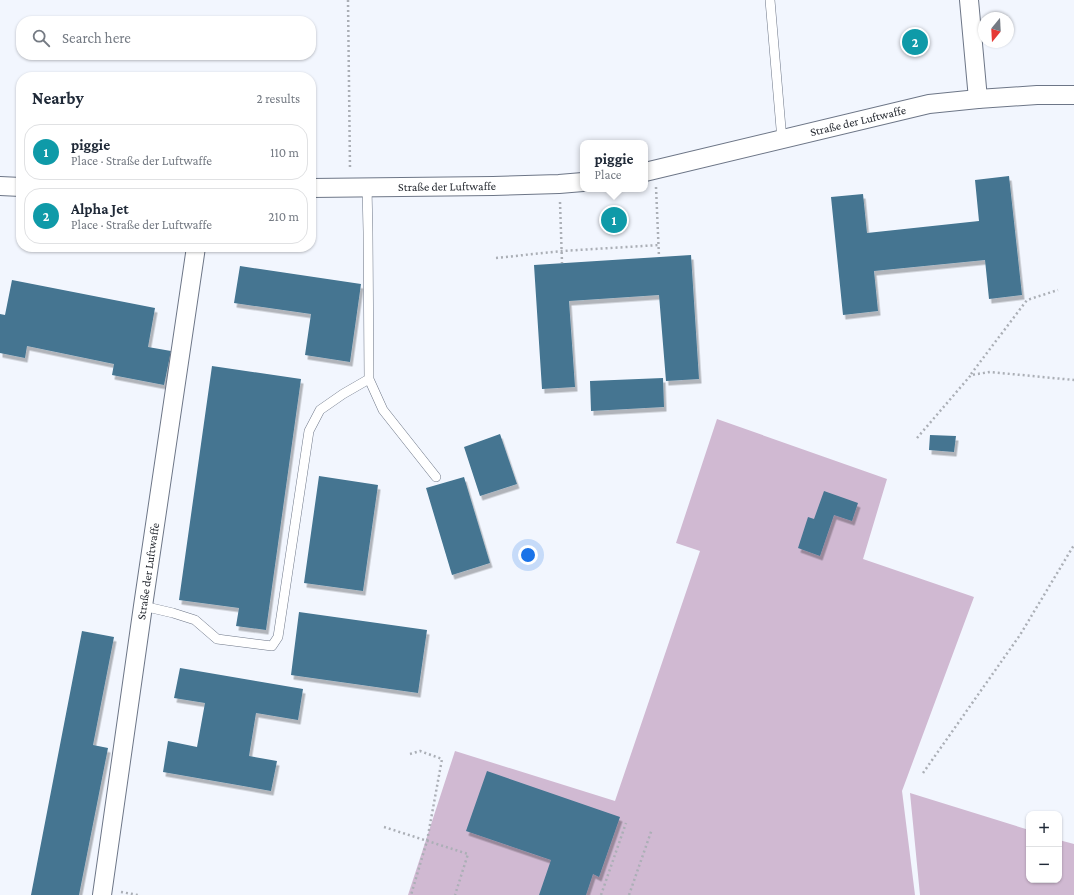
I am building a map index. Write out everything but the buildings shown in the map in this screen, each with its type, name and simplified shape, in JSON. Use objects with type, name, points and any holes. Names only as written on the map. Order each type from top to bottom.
[{"type":"street","points":[[969,0],[978,99]]},
{"type":"street","name":"Straße der Luftwaffe","points":[[650,171],[929,104],[1037,95],[1074,95]]},
{"type":"street","name":"Straße der Luftwaffe","points":[[316,188],[559,184],[580,182]]},
{"type":"street","points":[[0,186],[16,187]]},
{"type":"street","name":"Straße der Luftwaffe","points":[[102,895],[195,252]]},
{"type":"lane","points":[[770,0],[782,140]]},
{"type":"lane","points":[[359,188],[368,232],[369,379],[383,410],[436,477]]},
{"type":"lane","points":[[143,606],[195,620],[217,639],[272,646],[278,637],[309,431],[320,410],[343,394],[369,379]]},
{"type":"path","points":[[348,0],[359,188]]},
{"type":"path","points":[[650,171],[659,257]]},
{"type":"path","points":[[559,184],[562,263]]},
{"type":"path","points":[[496,258],[562,251],[658,245]]},
{"type":"path","points":[[916,438],[971,375],[1027,300],[1058,290]]},
{"type":"path","points":[[971,375],[990,372],[1074,380]]},
{"type":"path","points":[[923,773],[1020,635],[1074,545]]},
{"type":"path","points":[[410,754],[420,751],[442,758],[427,841],[410,895]]},
{"type":"path","points":[[601,895],[626,823]]},
{"type":"path","points":[[384,827],[468,854],[455,895]]},
{"type":"path","points":[[629,895],[652,829]]},
{"type":"shaded area","points":[[717,419],[887,479],[863,559],[974,597],[902,791],[915,895],[408,895],[455,751],[615,801],[700,551],[676,543]]},
{"type":"shaded area","points":[[910,793],[1026,829],[1026,883],[1062,883],[1062,841],[1074,844],[1074,895],[920,895]]},
{"type":"place","name":"Alpha Jet","points":[[915,42]]},
{"type":"place","name":"piggie","points":[[614,220]]}]
